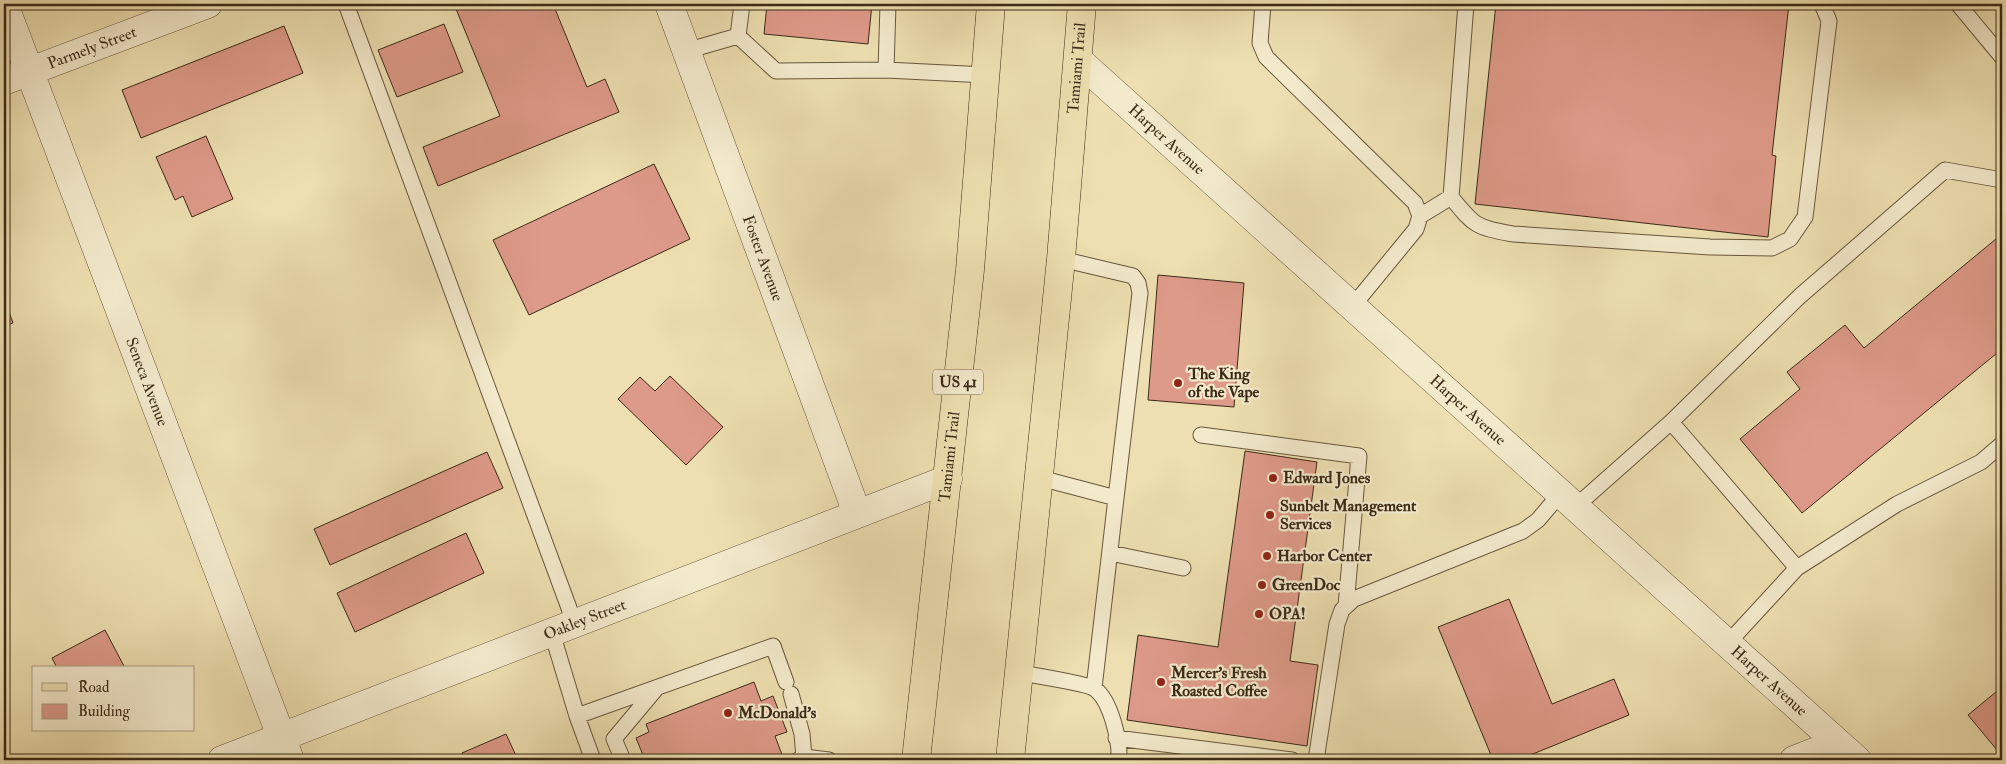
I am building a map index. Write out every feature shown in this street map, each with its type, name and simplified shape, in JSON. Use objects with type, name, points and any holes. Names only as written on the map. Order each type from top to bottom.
[{"type":"main road","name":"Tamiami Trail","points":[[916,760],[969,279],[991,4]]},
{"type":"main road","name":"Tamiami Trail","points":[[1010,760],[1061,259],[1082,4]]},
{"type":"street","name":"Seneca Avenue","points":[[4,4],[286,749]]},
{"type":"street","name":"Parmely Street","points":[[4,81],[208,4]]},
{"type":"street","name":"Foster Avenue","points":[[669,4],[857,513]]},
{"type":"street","name":"Harper Avenue","points":[[1078,60],[1847,752]]},
{"type":"street","name":"Oakley Street","points":[[222,760],[286,749],[562,628],[948,479]]},
{"type":"street","points":[[1794,760],[1847,752]]},
{"type":"lane","points":[[346,4],[569,608],[562,628],[577,716],[593,760]]},
{"type":"lane","points":[[738,36],[742,4]]},
{"type":"lane","points":[[886,70],[888,4]]},
{"type":"lane","points":[[1262,4],[1260,43],[1266,57],[1415,203],[1420,216],[1416,229],[1352,306]]},
{"type":"lane","points":[[1466,4],[1451,197],[1470,221],[1484,228],[1514,234],[1710,247],[1772,248],[1790,239],[1805,216],[1829,21],[1822,4]]},
{"type":"lane","points":[[1958,4],[2002,56]]},
{"type":"lane","points":[[686,51],[738,36]]},
{"type":"lane","points":[[738,36],[776,71],[886,70],[986,75]]},
{"type":"lane","points":[[1316,760],[1337,624],[1342,610],[1354,599],[1523,531],[1568,501],[1671,422],[1800,296],[1945,170],[2002,180]]},
{"type":"lane","points":[[1420,216],[1451,197]]},
{"type":"lane","points":[[1061,259],[1133,276],[1140,293],[1094,688]]},
{"type":"lane","points":[[1671,422],[1797,568]]},
{"type":"lane","points":[[1201,435],[1359,456],[1346,606]]},
{"type":"lane","points":[[1727,644],[1797,568],[1897,504],[1981,462],[2002,444]]},
{"type":"lane","points":[[1040,478],[1116,498]]},
{"type":"lane","points":[[1110,553],[1183,568]]},
{"type":"lane","points":[[577,716],[773,646],[802,734],[801,759],[829,760]]},
{"type":"lane","points":[[1020,673],[1094,688],[1104,700],[1111,713],[1119,760]]},
{"type":"lane","points":[[623,760],[614,739],[656,688]]},
{"type":"lane","points":[[1116,738],[1292,760]]},
{"type":"building","points":[[454,4],[553,4],[587,87],[605,79],[619,112],[438,186],[423,147],[500,116]]},
{"type":"building","points":[[767,4],[872,4],[868,44],[764,34]]},
{"type":"building","points":[[1496,4],[1789,4],[1772,155],[1776,156],[1768,237],[1475,204]]},
{"type":"building","points":[[444,24],[463,72],[397,97],[378,50]]},
{"type":"building","points":[[284,26],[303,73],[141,138],[122,90]]},
{"type":"building","points":[[206,136],[233,199],[192,217],[183,196],[175,200],[156,157]]},
{"type":"building","points":[[654,164],[690,239],[529,315],[493,240]]},
{"type":"building","points":[[2002,234],[2002,349],[1802,513],[1740,439],[1800,389],[1787,372],[1845,325],[1864,348]]},
{"type":"building","points":[[1158,275],[1244,283],[1234,407],[1148,400]]},
{"type":"building","points":[[4,298],[13,323],[4,326]]},
{"type":"building","points":[[670,376],[723,427],[686,465],[618,399],[640,377],[655,391]]},
{"type":"building","name":"Harbor Center","points":[[1245,451],[1317,462],[1290,661],[1318,665],[1307,746],[1127,720],[1138,635],[1218,647]]},
{"type":"building","points":[[487,452],[503,488],[330,565],[314,529]]},
{"type":"building","points":[[466,533],[484,573],[355,632],[337,593]]},
{"type":"building","points":[[1509,599],[1552,704],[1614,679],[1629,715],[1518,760],[1493,760],[1438,627]]},
{"type":"building","points":[[105,630],[124,666],[56,666],[52,658]]},
{"type":"building","name":"McDonald's","points":[[754,682],[761,701],[773,696],[787,732],[775,736],[784,760],[645,760],[636,738],[649,732],[646,724]]},
{"type":"building","points":[[2002,687],[2002,756],[1968,715]]},
{"type":"building","points":[[506,734],[518,760],[465,760],[462,753]]},
{"type":"building","points":[[1141,757],[1169,760],[1140,760]]},
{"type":"place","name":"The King of the Vape","points":[[1178,383]]},
{"type":"place","name":"Edward Jones","points":[[1273,478]]},
{"type":"place","name":"Sunbelt Management Services","points":[[1270,515]]},
{"type":"place","name":"Harbor Center","points":[[1267,556]]},
{"type":"place","name":"GreenDoc","points":[[1262,585]]},
{"type":"place","name":"OPA!","points":[[1259,614]]},
{"type":"place","name":"Mercer's Fresh Roasted Coffee","points":[[1161,682]]},
{"type":"place","name":"McDonald's","points":[[728,713]]}]
